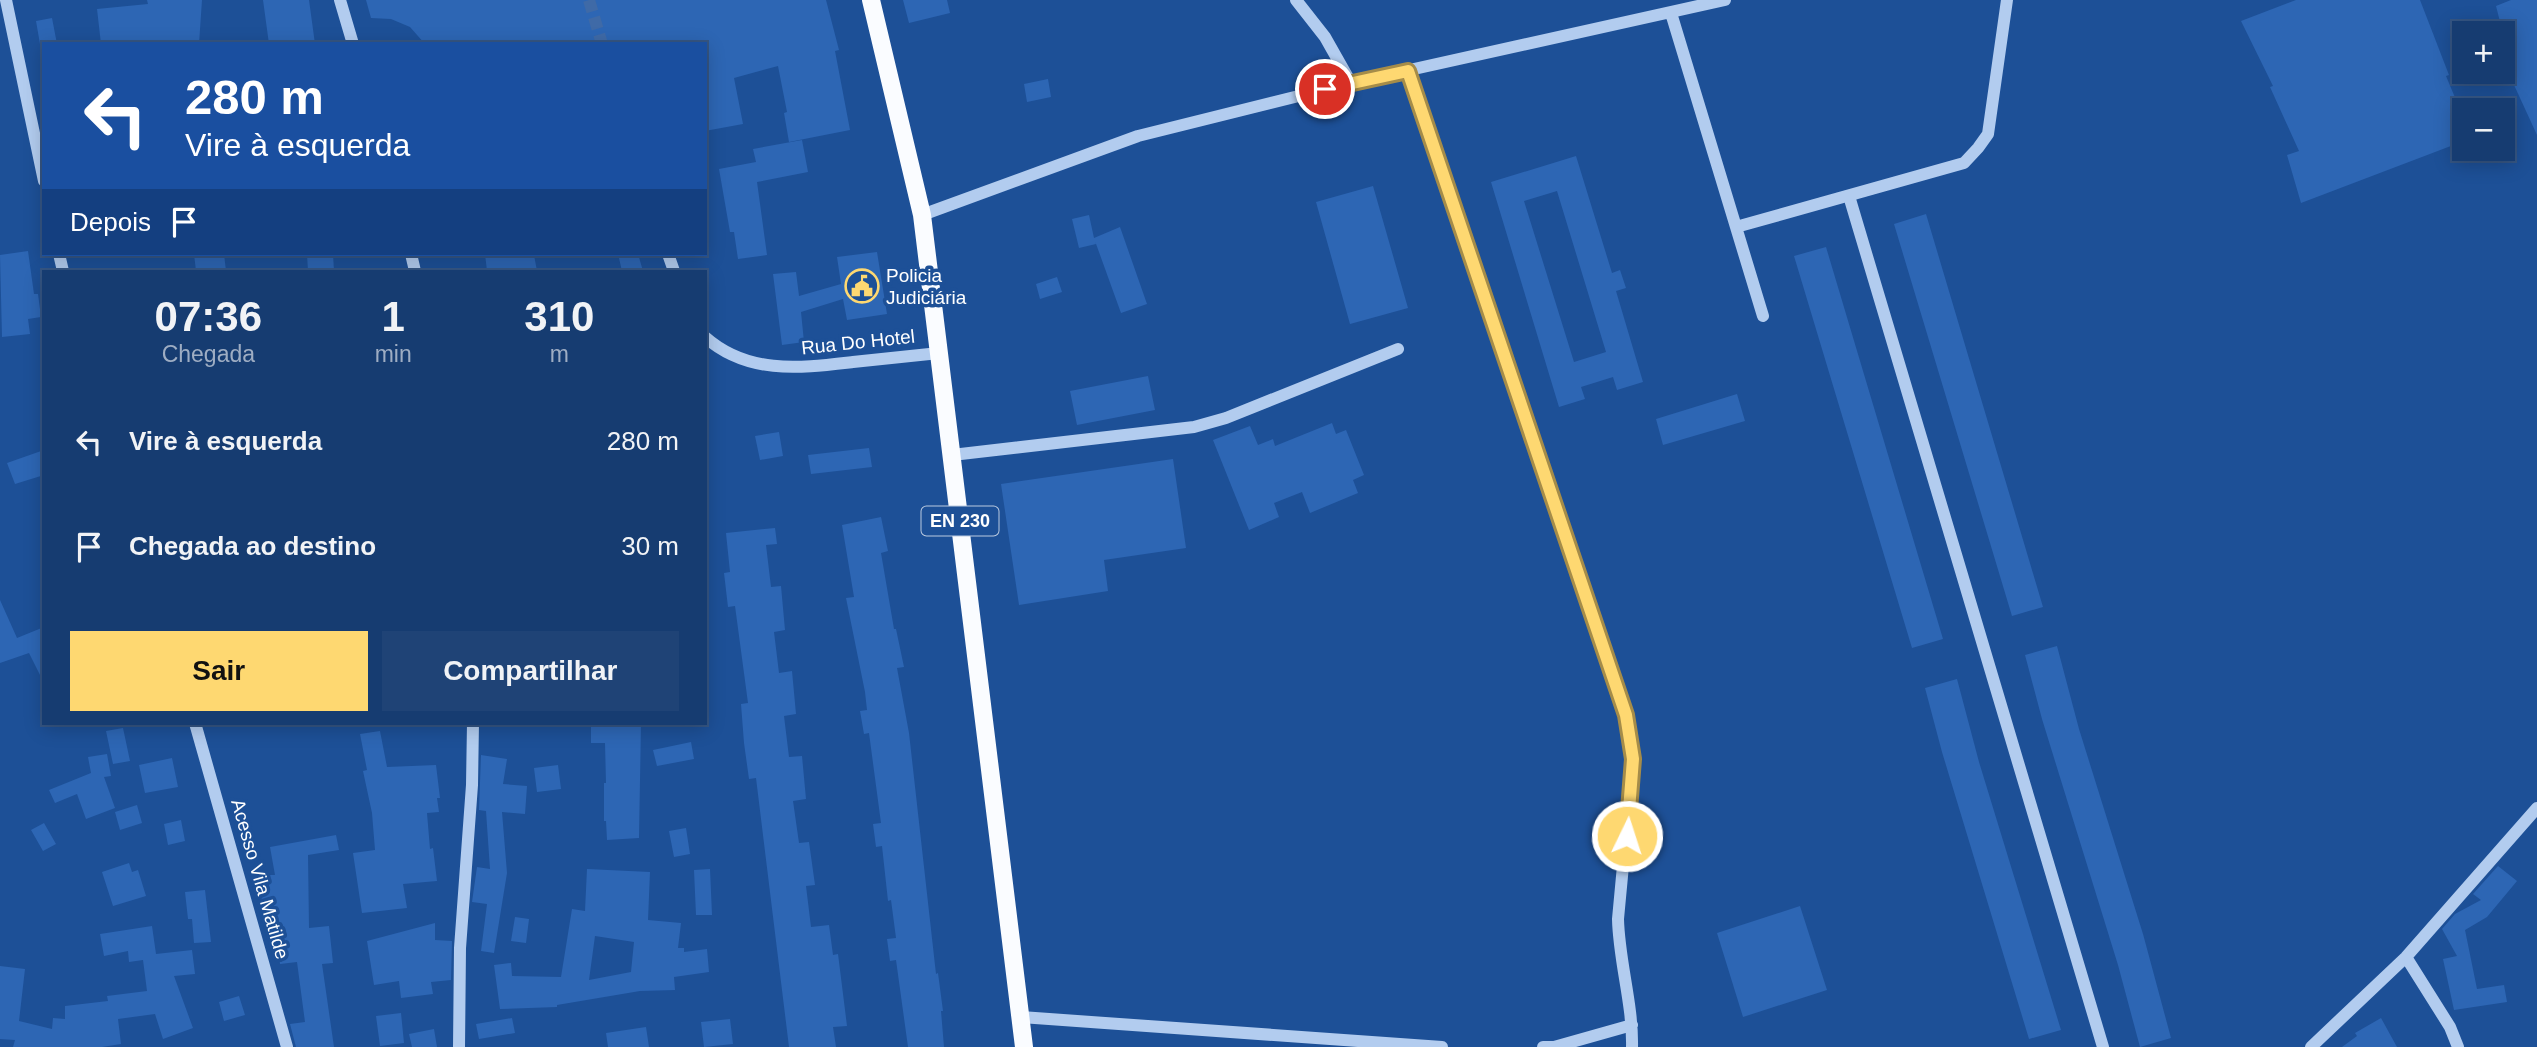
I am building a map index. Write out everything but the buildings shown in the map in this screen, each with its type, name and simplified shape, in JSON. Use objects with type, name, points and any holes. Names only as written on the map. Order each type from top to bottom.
[{"type":"main road","name":"EN 230","points":[[871,0],[922,215],[1024,1047]]},
{"type":"street","points":[[6,0],[42,171]]},
{"type":"street","points":[[340,0],[352,42]]},
{"type":"street","points":[[1296,0],[1325,37],[1351,83]]},
{"type":"street","points":[[922,215],[1138,136],[1351,83],[1725,0]]},
{"type":"street","points":[[1736,227],[1964,163],[1988,134],[2007,0]]},
{"type":"street","points":[[1671,13],[1763,316]]},
{"type":"street","points":[[1408,71],[1626,715],[1633,759],[1618,919],[1632,1025],[1632,1047]]},
{"type":"street","points":[[1849,196],[2103,1047]]},
{"type":"street","name":"Rua Do Hotel","points":[[707,339],[719,349],[756,363],[794,368],[939,353]]},
{"type":"street","points":[[952,455],[1194,426],[1226,418],[1398,349]]},
{"type":"street","name":"Acesso Vila Matilde","points":[[196,725],[287,1047]]},
{"type":"street","points":[[459,1047],[460,948],[472,785],[473,725]]},
{"type":"street","points":[[2311,1047],[2406,957],[2537,808]]},
{"type":"street","points":[[2406,957],[2450,1027],[2458,1047]]},
{"type":"street","points":[[1021,1017],[1442,1047]]},
{"type":"street","points":[[1543,1047],[1554,1047],[1632,1025]]},
{"type":"tunnel","points":[[589,0],[601,42]]},
{"type":"place","name":"Policia Judiciária","points":[[862,286]]},
{"type":"route","points":[[1325,89],[1408,71],[1626,715],[1633,759],[1627,836]]}]
